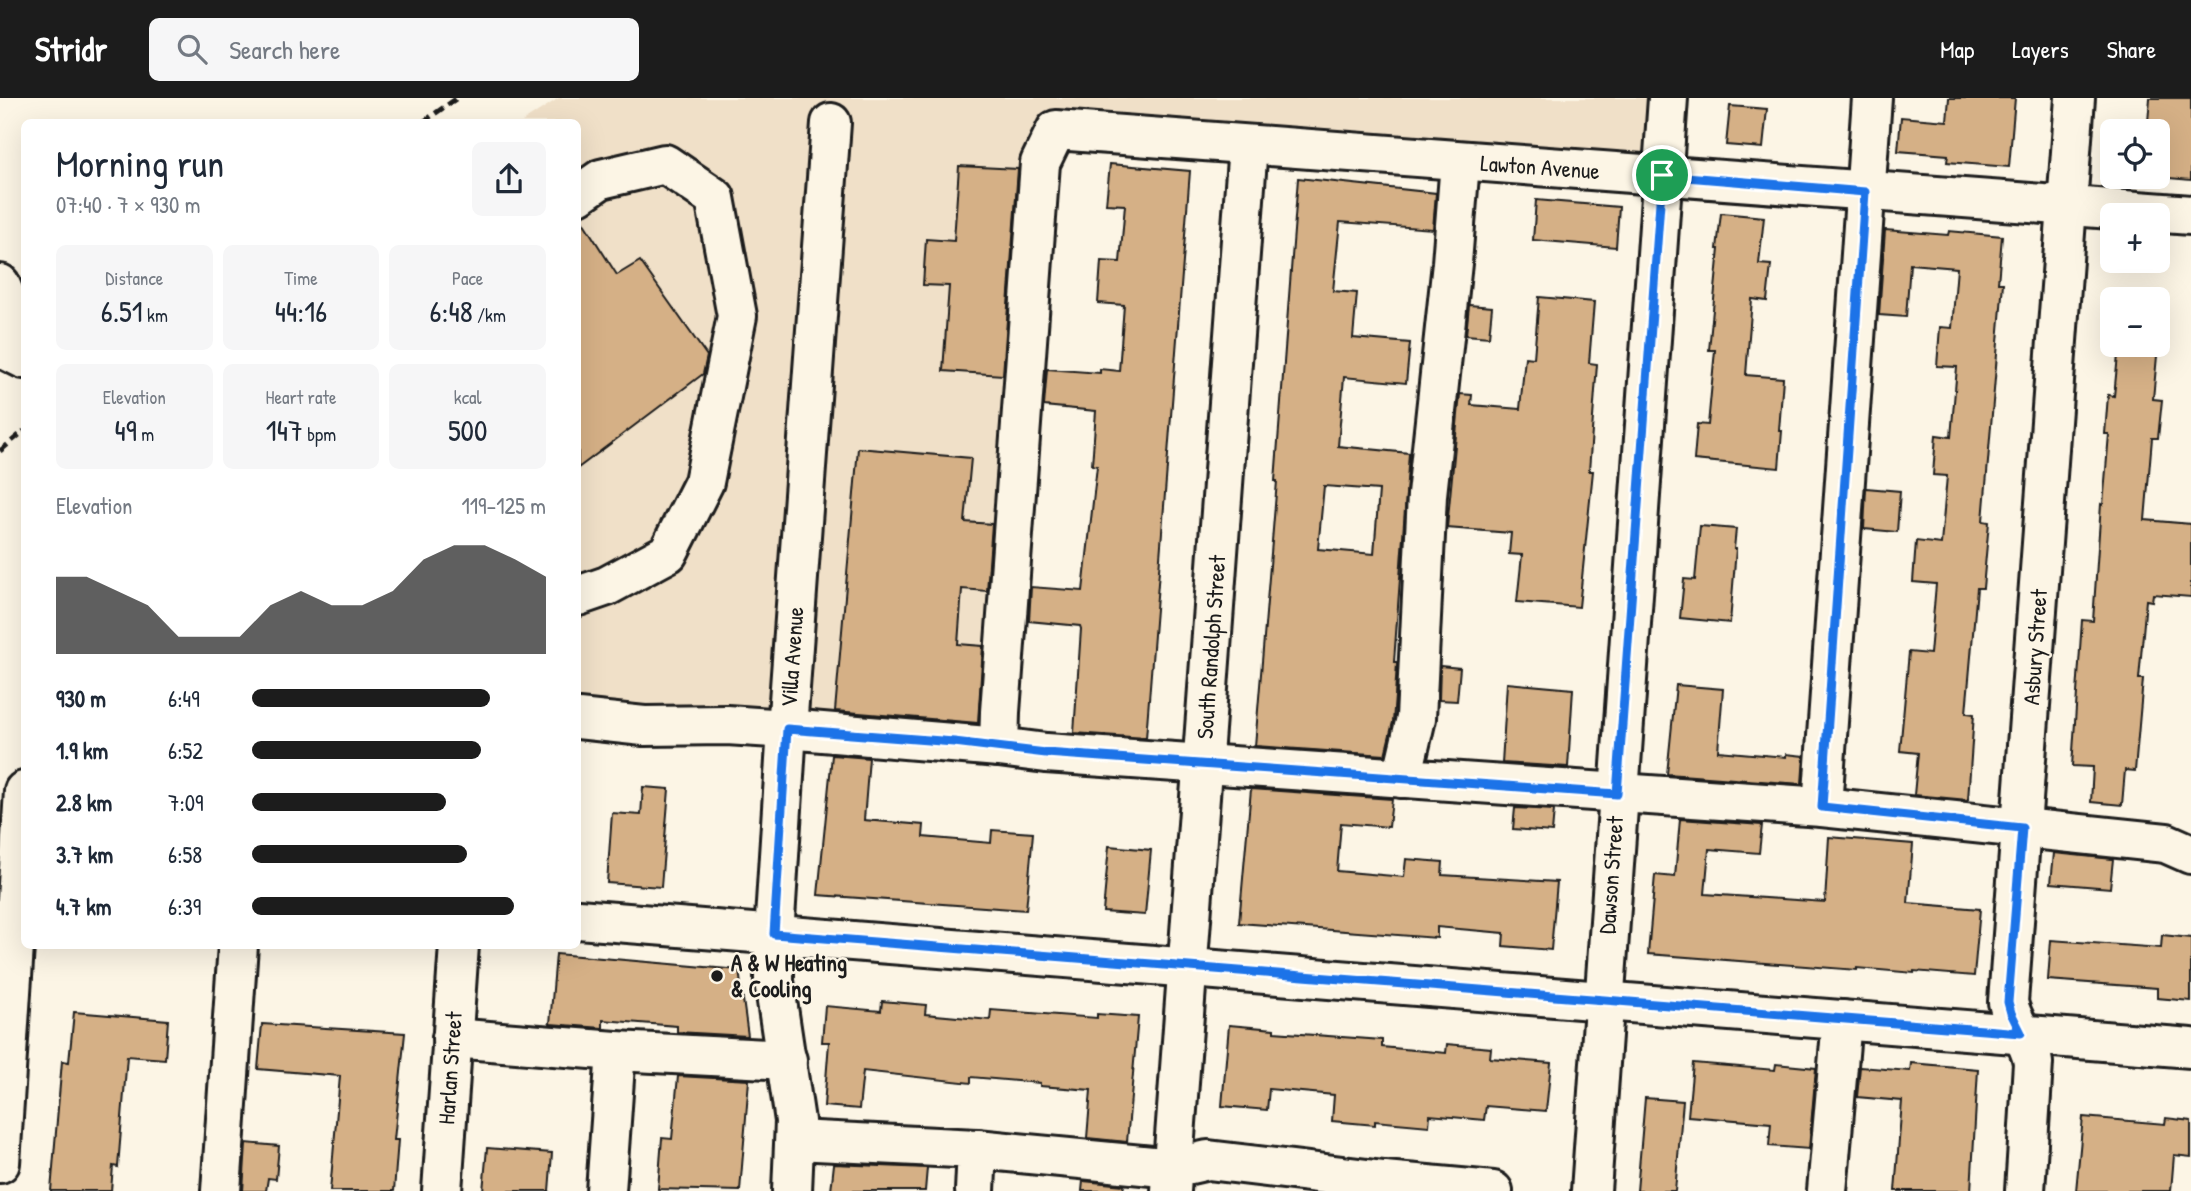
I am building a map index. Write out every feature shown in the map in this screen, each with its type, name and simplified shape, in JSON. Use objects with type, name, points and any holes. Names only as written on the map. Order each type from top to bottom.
[{"type":"street","name":"Dawson Street","points":[[1591,1191],[1668,98]]},
{"type":"street","points":[[1822,807],[1872,98]]},
{"type":"street","name":"Asbury Street","points":[[2025,1191],[2033,1063],[2032,1054],[2008,1002],[2075,98]]},
{"type":"street","name":"Villa Avenue","points":[[792,1191],[795,1122],[774,981],[774,934],[831,123]]},
{"type":"street","name":"Lawton Avenue","points":[[999,747],[1040,163],[1056,130],[2191,215]]},
{"type":"street","name":"South Randolph Street","points":[[1172,1180],[1248,145]]},
{"type":"street","points":[[1402,778],[1416,718],[1427,495],[1460,162]]},
{"type":"street","points":[[581,193],[601,179],[665,164],[715,198],[737,316],[704,482],[668,553],[607,586],[581,595]]},
{"type":"street","points":[[0,284],[21,333]]},
{"type":"street","points":[[0,347],[21,358]]},
{"type":"street","points":[[581,719],[644,726],[727,725],[787,729],[1046,753],[1822,807],[2165,843],[2191,854]]},
{"type":"street","points":[[0,1163],[14,874],[21,816]]},
{"type":"street","points":[[581,919],[2191,1048]]},
{"type":"street","points":[[221,1191],[238,949]]},
{"type":"street","name":"Harlan Street","points":[[442,1191],[459,949]]},
{"type":"street","points":[[1827,1191],[1842,1020]]},
{"type":"street","points":[[452,1038],[616,1051],[787,1060]]},
{"type":"street","points":[[606,1191],[616,1051]]},
{"type":"street","points":[[796,1140],[977,1149],[1172,1180],[1208,1160],[1383,1186],[1493,1191]]},
{"type":"street","points":[[975,1191],[977,1149]]},
{"type":"shaded area","points":[[559,98],[1647,98],[1643,160],[1058,110],[1028,158],[991,738],[581,702],[581,119],[527,119]]},
{"type":"building","points":[[1949,98],[2015,98],[2009,167],[1947,162],[1948,155],[1898,151],[1901,117],[1947,121]]},
{"type":"building","points":[[2150,98],[2191,98],[2191,180],[2170,178],[2170,119],[2148,119]]},
{"type":"building","points":[[1730,106],[1767,109],[1763,148],[1726,145]]},
{"type":"building","points":[[1110,164],[1190,171],[1146,738],[1074,733],[1080,626],[1029,621],[1031,587],[1083,591],[1097,466],[1092,465],[1096,411],[1044,406],[1047,369],[1100,373],[1100,369],[1119,371],[1124,305],[1098,303],[1101,261],[1120,262],[1125,205],[1106,204]]},
{"type":"building","points":[[959,166],[1018,169],[1003,375],[943,371],[949,286],[923,285],[926,239],[954,241]]},
{"type":"building","points":[[1298,178],[1436,193],[1433,229],[1340,222],[1333,291],[1357,293],[1353,338],[1410,343],[1406,383],[1344,377],[1338,446],[1409,453],[1394,662],[1397,662],[1393,722],[1385,755],[1255,746]],"holes":[[[1324,486],[1379,490],[1374,554],[1318,549]]]},
{"type":"building","points":[[1536,200],[1619,207],[1616,247],[1533,240]]},
{"type":"building","points":[[1721,213],[1764,217],[1759,264],[1771,265],[1767,301],[1752,299],[1746,375],[1783,378],[1779,468],[1694,460],[1697,424],[1708,425],[1715,350],[1709,350]]},
{"type":"building","points":[[581,219],[617,275],[640,261],[707,356],[703,374],[581,466]]},
{"type":"building","points":[[1885,230],[1948,235],[1949,231],[2002,236],[1998,283],[2003,283],[1983,521],[1989,522],[1983,588],[1977,588],[1966,713],[1974,714],[1968,800],[1914,795],[1918,753],[1900,751],[1909,652],[1930,654],[1936,584],[1913,582],[1916,541],[1941,544],[1947,476],[1933,475],[1936,435],[1951,437],[1957,367],[1937,366],[1940,327],[1952,328],[1957,268],[1910,264],[1906,317],[1879,315]]},
{"type":"building","points":[[1539,297],[1594,302],[1589,363],[1597,364],[1589,471],[1593,471],[1579,607],[1517,602],[1522,555],[1509,554],[1511,533],[1447,528],[1460,394],[1472,395],[1471,405],[1520,409],[1525,357],[1534,358]]},
{"type":"building","points":[[1469,305],[1492,307],[1489,337],[1466,335]]},
{"type":"building","points":[[2118,357],[2157,357],[2153,399],[2162,400],[2158,438],[2152,438],[2145,520],[2191,524],[2191,597],[2153,594],[2152,601],[2146,600],[2135,771],[2125,770],[2122,805],[2091,802],[2093,767],[2072,766],[2082,620],[2093,621],[2109,434],[2105,434],[2108,395],[2114,396]]},
{"type":"building","points":[[858,448],[971,458],[965,522],[992,524],[987,591],[962,589],[958,644],[983,646],[978,723],[835,711]]},
{"type":"building","points":[[1866,488],[1900,491],[1897,532],[1864,529]]},
{"type":"building","points":[[1700,526],[1736,529],[1730,623],[1680,618],[1684,579],[1695,580]]},
{"type":"building","points":[[1440,666],[1460,668],[1457,701],[1439,700]]},
{"type":"building","points":[[1507,683],[1573,689],[1568,767],[1502,763]]},
{"type":"building","points":[[1676,685],[1723,689],[1718,751],[1804,756],[1802,784],[1667,774]]},
{"type":"building","points":[[832,755],[869,758],[864,820],[924,825],[923,837],[991,843],[992,830],[1033,833],[1026,910],[818,895]]},
{"type":"building","points":[[643,787],[669,789],[661,887],[607,883],[612,813],[641,815]]},
{"type":"building","points":[[1251,789],[1392,799],[1389,827],[1341,823],[1337,871],[1404,877],[1406,859],[1443,862],[1442,875],[1557,882],[1551,950],[1503,946],[1504,933],[1437,927],[1437,938],[1239,923]]},
{"type":"building","points":[[1515,808],[1554,810],[1552,832],[1513,829]]},
{"type":"building","points":[[1680,819],[1762,825],[1759,853],[1709,849],[1705,894],[1825,902],[1829,837],[1913,844],[1908,903],[1980,909],[1974,976],[1648,954],[1655,875],[1675,877]]},
{"type":"building","points":[[1109,846],[1151,850],[1145,915],[1103,912]]},
{"type":"building","points":[[2054,853],[2113,859],[2110,888],[2051,883]]},
{"type":"building","points":[[2162,935],[2191,938],[2191,1001],[2157,998],[2157,988],[2048,980],[2051,940],[2161,948]]},
{"type":"building","points":[[556,954],[739,970],[748,1036],[677,1032],[677,1026],[603,1020],[603,1028],[550,1024]]},
{"type":"building","points":[[882,1001],[926,1005],[925,1014],[990,1020],[991,1010],[1097,1018],[1097,1014],[1138,1017],[1127,1142],[1087,1138],[1091,1090],[1040,1086],[1040,1083],[971,1077],[971,1083],[863,1071],[859,1109],[824,1106],[829,1042],[822,1042],[825,1006],[881,1011]]},
{"type":"building","points":[[74,1012],[168,1020],[165,1059],[127,1056],[118,1167],[113,1166],[111,1191],[51,1191],[62,1061],[69,1062]]},
{"type":"building","points":[[262,1024],[405,1033],[394,1140],[398,1140],[394,1191],[330,1191],[340,1076],[258,1069]]},
{"type":"building","points":[[1229,1025],[1274,1029],[1274,1032],[1382,1040],[1382,1047],[1446,1053],[1447,1044],[1491,1048],[1490,1058],[1551,1063],[1546,1111],[1486,1106],[1484,1120],[1430,1115],[1429,1126],[1375,1121],[1375,1125],[1332,1121],[1334,1095],[1269,1089],[1267,1110],[1222,1106]]},
{"type":"building","points":[[1693,1063],[1775,1070],[1776,1064],[1816,1068],[1809,1149],[1769,1146],[1771,1123],[1688,1116]]},
{"type":"building","points":[[1911,1063],[1978,1069],[1971,1191],[1895,1191],[1902,1101],[1857,1097],[1860,1067],[1910,1071]]},
{"type":"building","points":[[678,1076],[749,1080],[740,1191],[658,1189],[662,1138],[672,1139]]},
{"type":"building","points":[[1645,1098],[1683,1101],[1675,1191],[1637,1191]]},
{"type":"building","points":[[2083,1117],[2165,1124],[2166,1118],[2191,1121],[2191,1157],[2174,1155],[2171,1191],[2076,1191]]},
{"type":"building","points":[[246,1143],[279,1146],[276,1179],[268,1178],[266,1191],[243,1191]]},
{"type":"building","points":[[487,1148],[552,1153],[549,1191],[483,1191]]},
{"type":"building","points":[[834,1164],[927,1168],[925,1191],[831,1191]]},
{"type":"building","points":[[1083,1181],[1124,1185],[1123,1191],[1082,1191]]},
{"type":"railway","points":[[427,119],[457,98]]},
{"type":"railway","points":[[0,451],[21,434]]},
{"type":"place","name":"A & W Heating & Cooling","points":[[717,976]]},
{"type":"route","points":[[1662,175],[1865,192],[1822,807],[2022,828],[2008,1002],[2021,1033],[1603,1002],[774,934],[787,729],[954,742],[1046,753],[1617,794],[1662,175]]}]
